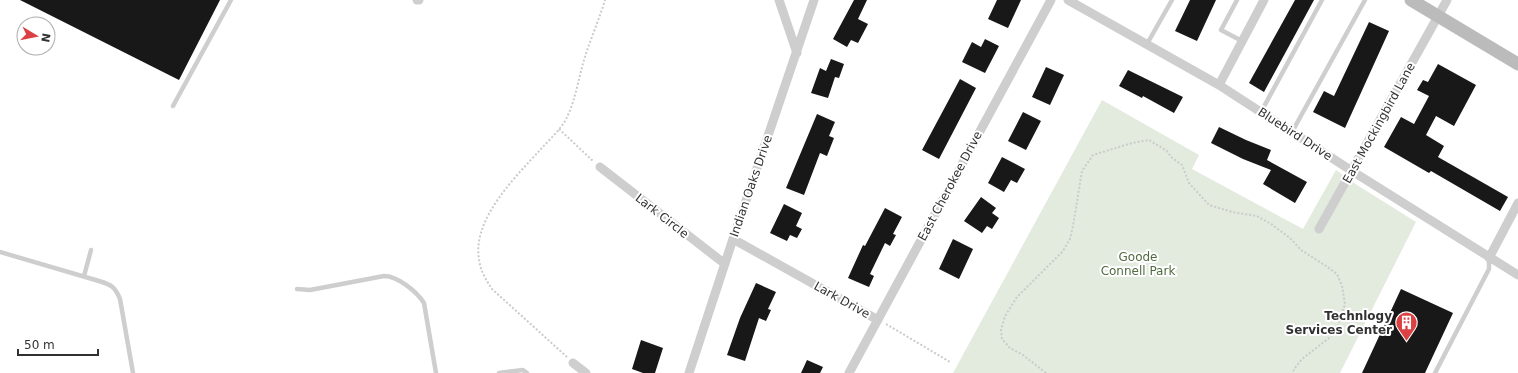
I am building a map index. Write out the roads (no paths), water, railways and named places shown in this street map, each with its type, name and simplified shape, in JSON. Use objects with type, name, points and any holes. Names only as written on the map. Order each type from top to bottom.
[{"type":"street","points":[[780,0],[797,53]]},
{"type":"street","name":"Indian Oaks Drive","points":[[689,373],[732,239],[814,0]]},
{"type":"street","name":"East Cherokee Drive","points":[[849,373],[1051,0]]},
{"type":"street","name":"Bluebird Drive","points":[[1068,0],[1219,85],[1352,171],[1518,275]]},
{"type":"street","points":[[1219,85],[1264,0]]},
{"type":"street","points":[[1411,0],[1518,64]]},
{"type":"street","name":"East Mockingbird Lane","points":[[1319,229],[1447,0]]},
{"type":"street","name":"Lark Circle","points":[[600,167],[725,264]]},
{"type":"street","points":[[1489,258],[1518,203]]},
{"type":"street","name":"Lark Drive","points":[[732,239],[878,320]]},
{"type":"street","points":[[573,363],[586,373]]},
{"type":"lane","points":[[173,106],[231,0]]},
{"type":"lane","points":[[1147,44],[1172,0]]},
{"type":"lane","points":[[1238,0],[1221,30],[1242,42]]},
{"type":"lane","points":[[1261,112],[1322,0]]},
{"type":"lane","points":[[1292,132],[1365,0]]},
{"type":"lane","points":[[84,276],[91,250]]},
{"type":"lane","points":[[0,252],[84,276],[110,285],[116,289],[120,299],[134,373]]},
{"type":"lane","points":[[1434,373],[1489,269],[1489,258]]},
{"type":"lane","points":[[297,289],[310,290],[384,276],[396,278],[420,297],[424,304],[436,373]]},
{"type":"lane","points":[[499,373],[523,370],[527,373]]},
{"type":"place","name":"Technlogy Services Center","points":[[1407,342]]},
{"type":"park label","name":"Goode Connell Park","points":[[1138,264]]}]
